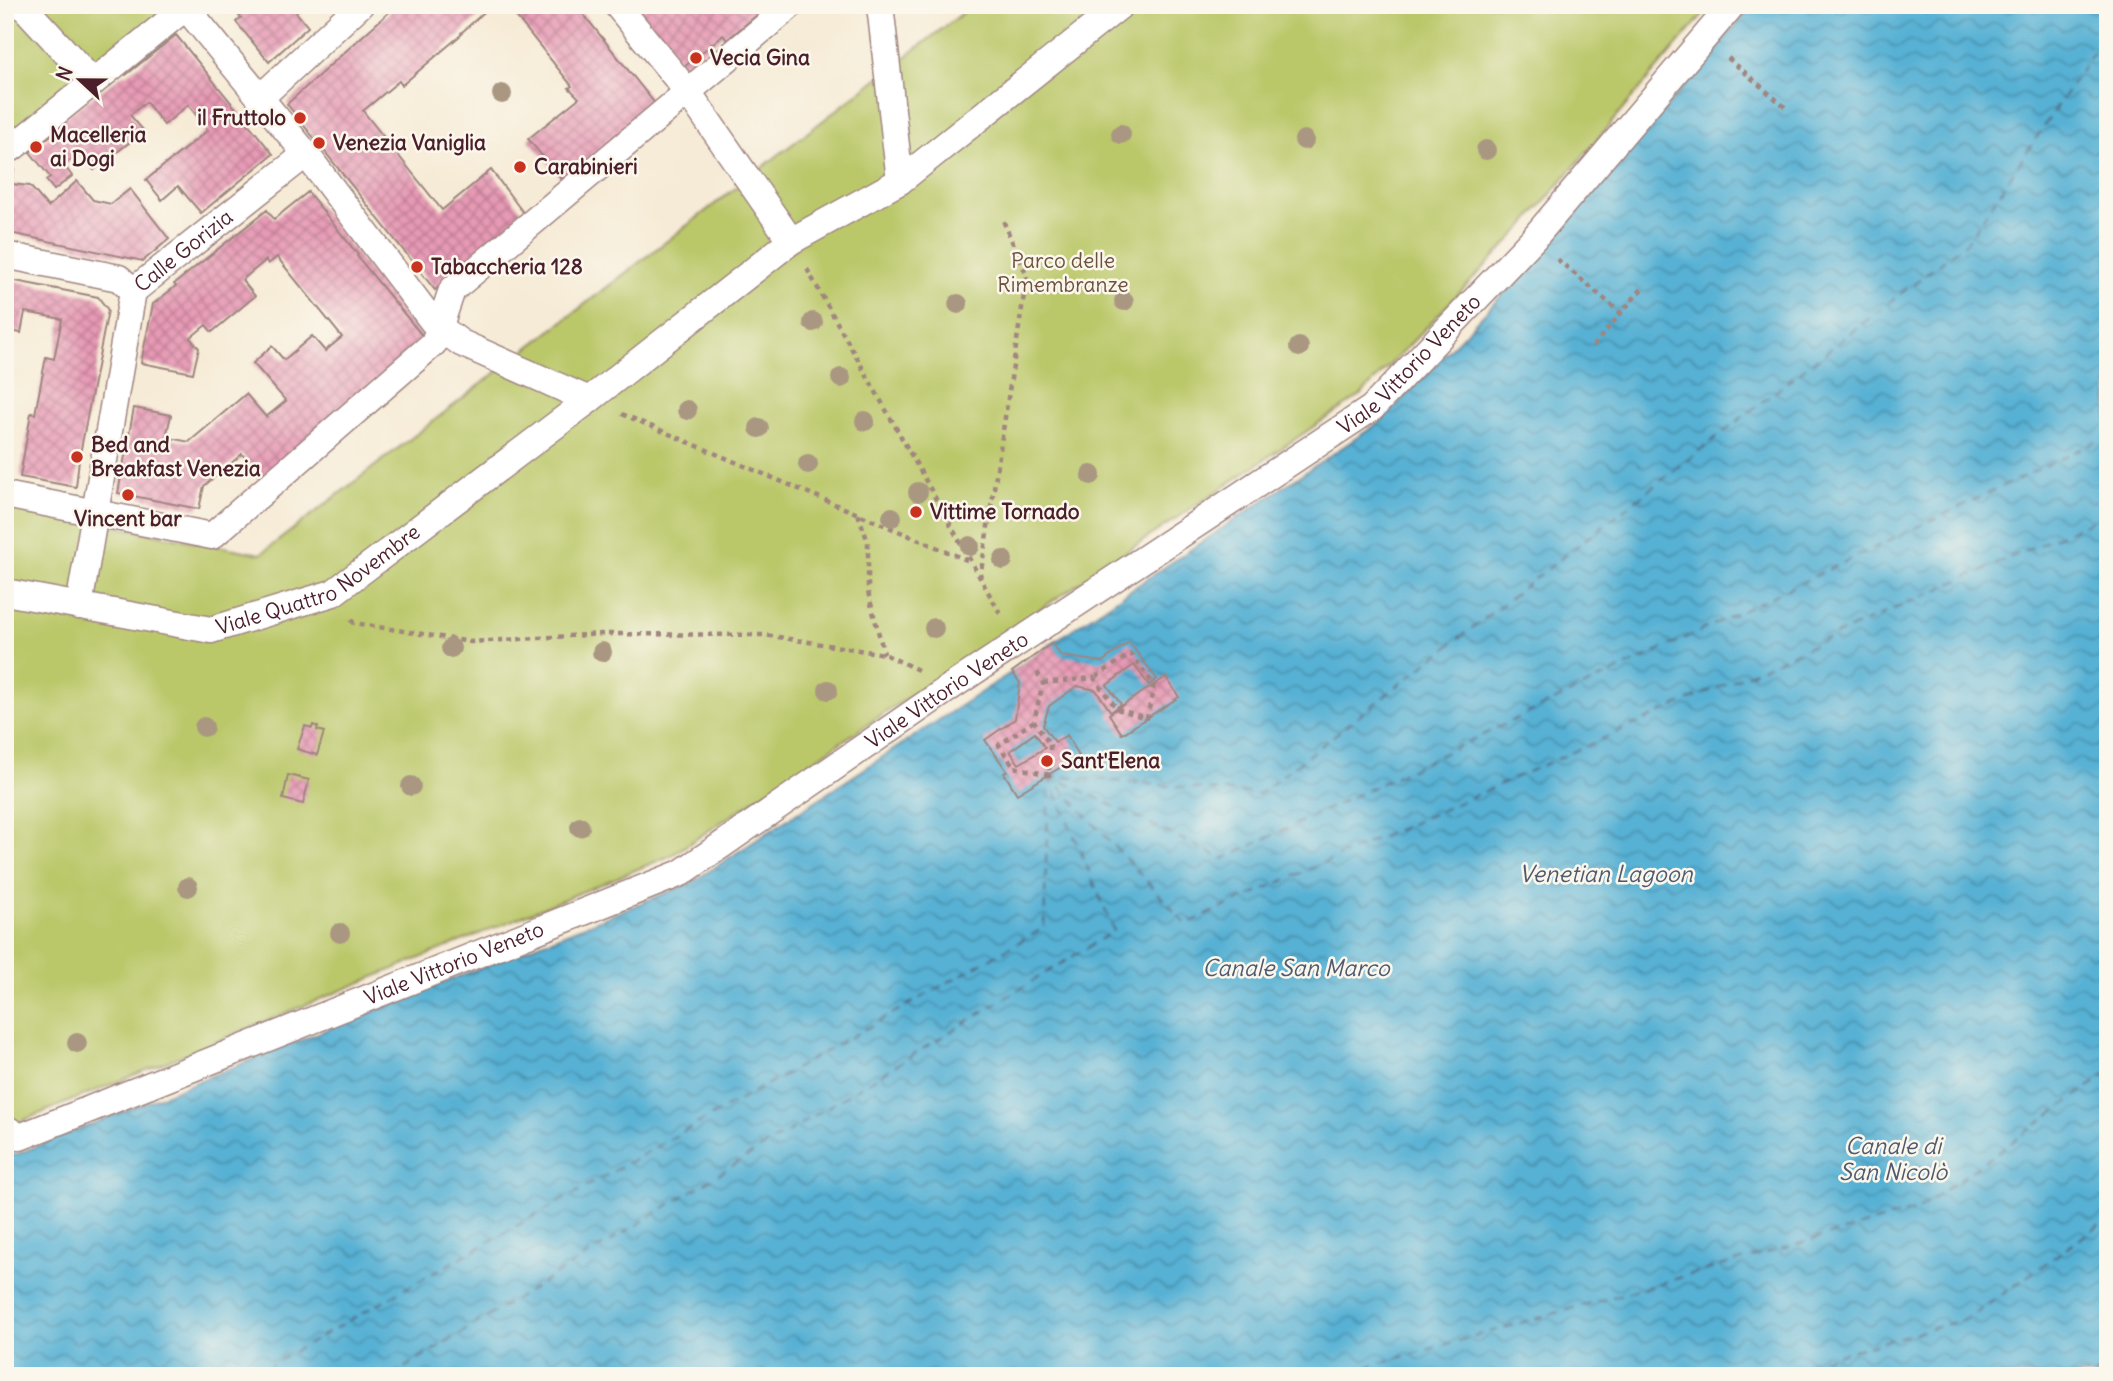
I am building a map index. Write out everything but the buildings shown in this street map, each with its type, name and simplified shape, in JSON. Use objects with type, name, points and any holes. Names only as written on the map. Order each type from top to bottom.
[{"type":"street","points":[[22,5],[93,82]]},
{"type":"street","points":[[260,98],[360,5]]},
{"type":"street","points":[[617,5],[688,92],[791,241]]},
{"type":"street","points":[[5,495],[212,536],[434,344],[452,290],[791,5]]},
{"type":"street","points":[[880,5],[900,181]]},
{"type":"street","name":"Viale Quattro Novembre","points":[[5,592],[211,630],[332,593],[589,400],[791,241],[900,181],[1121,5]]},
{"type":"street","name":"Viale Vittorio Veneto","points":[[5,1128],[20,1137],[681,873],[952,686],[1023,651],[1372,408],[1534,238],[1732,5]]},
{"type":"street","points":[[5,148],[12,148],[185,6],[306,154],[433,322],[461,343],[589,400]]},
{"type":"street","name":"Calle Gorizia","points":[[5,255],[119,278],[133,291],[306,154]]},
{"type":"street","points":[[79,606],[133,291]]},
{"type":"path","points":[[1726,56],[1785,107]]},
{"type":"path","points":[[980,579],[1027,276],[1002,219]]},
{"type":"path","points":[[791,241],[980,579],[1043,683],[1034,721],[999,745],[1014,767],[1049,775],[1050,745],[1034,721]]},
{"type":"path","points":[[1555,257],[1622,314]]},
{"type":"path","points":[[1593,346],[1645,285]]},
{"type":"path","points":[[589,400],[970,561]]},
{"type":"path","points":[[858,514],[868,542],[868,592],[884,654]]},
{"type":"path","points":[[332,593],[354,623],[471,642],[603,634],[765,635],[884,654],[952,686]]},
{"type":"path","points":[[1043,683],[1094,678],[1131,654],[1154,685],[1147,718],[1117,709],[1094,678]]},
{"type":"green space","points":[[5,5],[163,5],[168,11],[5,137]]},
{"type":"green space","name":"Parco delle Rimembranze","points":[[973,5],[1711,5],[1523,227],[1361,395],[672,855],[17,1123],[5,1116],[5,506],[261,554]]},
{"type":"water","name":"Canale San Marco","points":[[1753,5],[2108,5],[2108,1376],[5,1376],[5,1149],[15,1155],[691,883],[1012,672],[1380,422],[1546,249]]},
{"type":"ferry route","points":[[1049,775],[1259,794],[1967,242],[2108,30]]},
{"type":"ferry route","points":[[1049,775],[1223,859],[2108,436]]},
{"type":"ferry route","points":[[1049,775],[1186,924],[2108,514]]},
{"type":"ferry route","points":[[251,1376],[1044,928],[1049,776]]},
{"type":"ferry route","points":[[391,1376],[1114,931],[1050,779]]},
{"type":"ferry route","points":[[1335,1376],[1917,1210],[2108,1073]]},
{"type":"ferry route","points":[[1760,1376],[1969,1318],[2108,1219]]},
{"type":"ferry route","points":[[2093,1376],[2108,1365]]},
{"type":"place","name":"Vecia Gina","points":[[696,58]]},
{"type":"place","name":"il Fruttolo","points":[[300,118]]},
{"type":"place","name":"Venezia Vaniglia","points":[[319,143]]},
{"type":"place","name":"Macelleria ai Dogi","points":[[36,147]]},
{"type":"place","name":"Carabinieri","points":[[520,167]]},
{"type":"place","name":"Tabaccheria 128","points":[[417,267]]},
{"type":"place","name":"Bed and Breakfast Venezia","points":[[77,457]]},
{"type":"place","name":"Vincent bar","points":[[128,495]]},
{"type":"place","name":"Vittime Tornado","points":[[916,512]]},
{"type":"place","name":"Sant'Elena","points":[[1047,761]]},
{"type":"water label","name":"Venetian Lagoon","points":[[1606,874]]},
{"type":"water label","name":"Canale di San Nicolò","points":[[1893,1159]]}]
